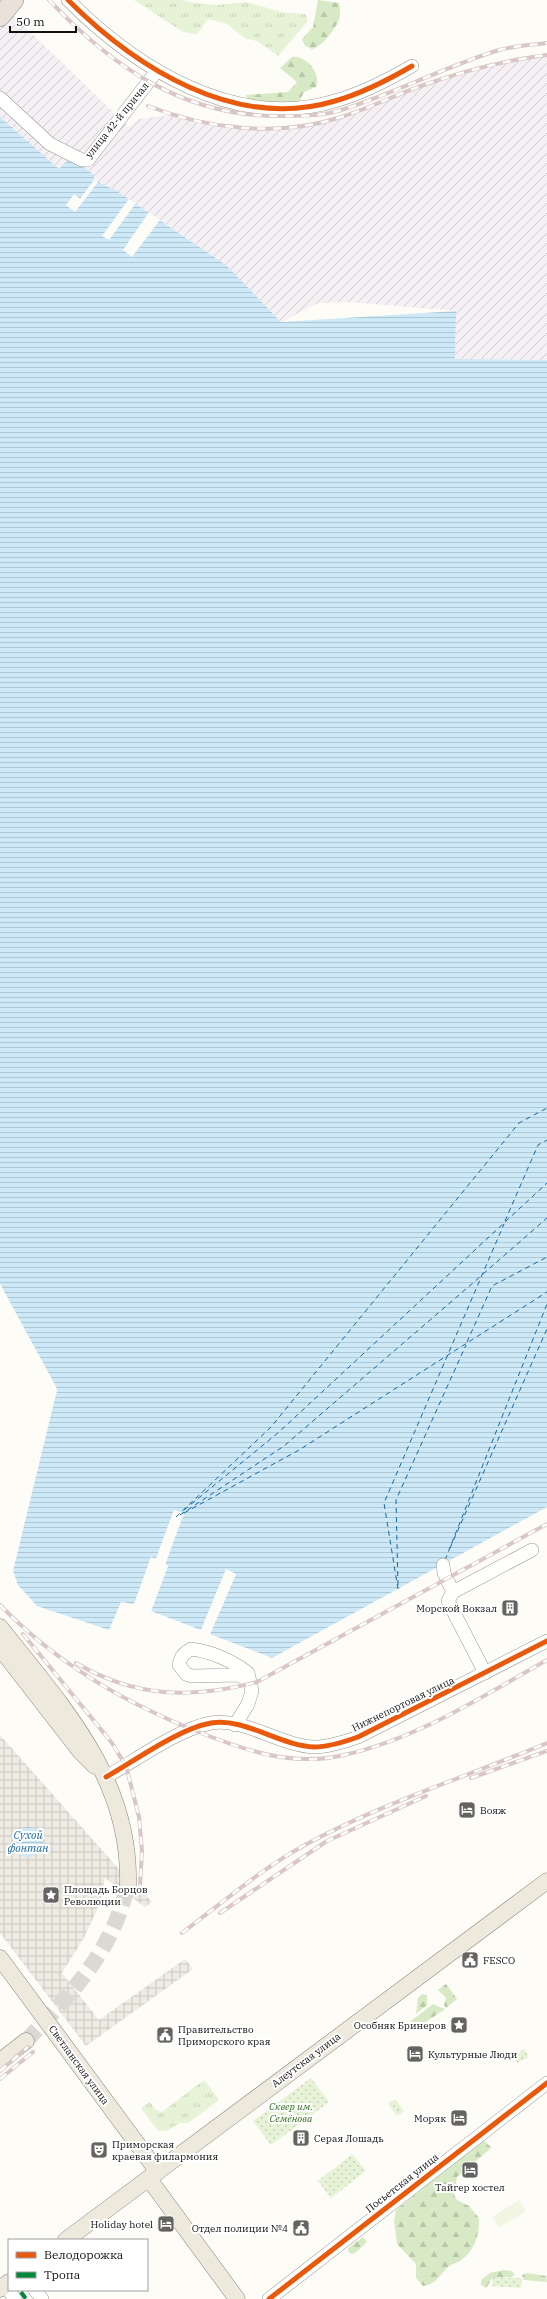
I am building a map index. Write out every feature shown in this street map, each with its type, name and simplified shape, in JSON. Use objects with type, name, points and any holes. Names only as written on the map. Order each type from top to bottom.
[{"type":"highway","points":[[0,17],[14,0]]},
{"type":"main road","points":[[0,1627],[89,1744],[106,1777],[126,1834],[129,1856],[128,1885]]},
{"type":"main road","points":[[0,1648],[80,1751],[106,1777]]},
{"type":"main road","name":"Алеутская улица","points":[[67,2239],[547,1881]]},
{"type":"main road","name":"Светланская улица","points":[[0,1958],[153,2175],[237,2299]]},
{"type":"main road","points":[[0,2061],[26,2041]]},
{"type":"street","points":[[68,0],[119,47],[156,72],[187,86],[239,104],[274,107],[308,106],[335,101],[379,85],[412,66]]},
{"type":"street","points":[[82,0],[87,19]]},
{"type":"street","name":"улица 42-й причал","points":[[0,98],[50,144],[82,160],[88,160],[156,72]]},
{"type":"street","points":[[485,1673],[448,1601],[453,1592],[532,1550]]},
{"type":"street","points":[[442,1565],[453,1592]]},
{"type":"street","name":"Нижнепортовая улица","points":[[106,1777],[190,1729],[212,1723],[235,1725],[305,1746],[332,1745],[358,1737],[547,1641]]},
{"type":"street","points":[[235,1725],[248,1704],[252,1691],[248,1673],[241,1667],[200,1650],[191,1649],[182,1655],[180,1659],[179,1665],[186,1674],[192,1676],[240,1675],[249,1682]]},
{"type":"street","name":"Посьетская улица","points":[[269,2299],[547,2083]]},
{"type":"street","points":[[36,2291],[42,2299]]},
{"type":"shaded area","points":[[0,3],[129,127],[138,119],[170,115],[220,127],[283,128],[338,119],[419,87],[521,58],[547,55],[547,360],[455,359],[456,311],[349,302],[318,303],[281,322],[226,266],[117,191],[98,182],[70,158],[59,169],[0,117]]},
{"type":"shaded area","name":"Площадь Борцов Революции","points":[[0,1735],[125,1876],[127,1875],[152,1902],[145,1907],[105,1878],[100,1903],[85,1936],[62,1973],[99,2020],[185,1959],[193,1969],[86,2046],[0,1933]]},
{"type":"green space","points":[[134,0],[181,0],[218,5],[247,2],[281,12],[305,14],[307,17],[307,22],[278,56],[257,41],[246,39],[227,24],[208,19],[198,33],[183,32]]},
{"type":"green space","points":[[318,0],[339,3],[340,16],[337,24],[328,37],[316,48],[312,49],[305,46],[302,39],[313,27]]},
{"type":"green space","points":[[292,57],[302,59],[312,66],[317,77],[316,87],[304,92],[299,102],[274,104],[247,99],[246,95],[288,92],[297,82],[280,68]]},
{"type":"green space","points":[[446,1984],[457,1999],[446,2008],[444,2005],[446,1998],[438,1990]]},
{"type":"green space","points":[[422,1994],[427,1995],[427,2005],[416,2014],[418,1998]]},
{"type":"green space","points":[[433,2004],[445,2009],[423,2024],[402,2028]]},
{"type":"green space","points":[[524,2049],[529,2057],[517,2063],[513,2057]]},
{"type":"green space","name":"Сквер им. Семёнова","points":[[311,2078],[329,2102],[271,2145],[253,2121]]},
{"type":"green space","points":[[204,2080],[219,2100],[188,2123],[180,2123],[166,2131],[158,2131],[141,2108],[150,2102],[156,2110],[162,2112]]},
{"type":"green space","points":[[395,2099],[404,2111],[397,2116],[388,2104]]},
{"type":"green space","points":[[483,2140],[491,2147],[490,2149],[457,2177],[454,2195],[457,2200],[469,2206],[479,2218],[475,2242],[465,2257],[448,2267],[434,2282],[423,2286],[416,2278],[416,2264],[397,2244],[394,2221],[396,2210]]},
{"type":"green space","points":[[352,2154],[366,2171],[331,2198],[318,2181]]},
{"type":"green space","points":[[519,2200],[526,2211],[499,2228],[492,2217]]},
{"type":"green space","points":[[363,2237],[367,2242],[354,2254],[349,2253],[348,2248]]},
{"type":"green space","points":[[504,2270],[511,2271],[515,2274],[512,2277],[493,2277],[486,2288],[481,2285],[481,2280],[490,2273]]},
{"type":"green space","points":[[527,2273],[546,2276],[547,2282],[524,2280],[522,2275]]},
{"type":"green space","points":[[493,2277],[522,2278],[521,2288],[492,2286]]},
{"type":"water","points":[[0,117],[59,169],[70,157],[94,175],[94,180],[117,191],[227,266],[281,322],[456,311],[455,359],[547,360],[547,1507],[272,1658],[210,1634],[236,1574],[226,1570],[201,1630],[151,1611],[168,1566],[165,1565],[183,1513],[174,1510],[156,1559],[151,1558],[134,1604],[121,1602],[109,1630],[37,1606],[18,1585],[13,1571],[57,1390],[0,1284]]},
{"type":"water","name":"Сухой фонтан","points":[[28,1827],[39,1831],[43,1842],[39,1853],[28,1857],[17,1853],[13,1842],[17,1831]]},
{"type":"pier","points":[[94,180],[98,182],[75,212],[66,205],[74,194],[80,199]]},
{"type":"pier","points":[[129,199],[136,203],[109,240],[102,236]]},
{"type":"pier","points":[[149,212],[160,220],[132,257],[123,250]]},
{"type":"pier","points":[[0,1284],[54,1383],[57,1390],[54,1402],[55,1390],[0,1289]]},
{"type":"pier","points":[[174,1510],[184,1514],[165,1564],[168,1566],[151,1611],[150,1610],[166,1567],[163,1564],[181,1514],[175,1513],[158,1560],[153,1560],[136,1605],[134,1604],[151,1557],[156,1559]]},
{"type":"pier","points":[[226,1569],[236,1574],[210,1634],[208,1633],[233,1575],[227,1572],[203,1631],[201,1630]]},
{"type":"ferry route","points":[[176,1517],[271,1427],[519,1123],[547,1108]]},
{"type":"ferry route","points":[[505,1221],[538,1145],[547,1140]]},
{"type":"ferry route","points":[[184,1510],[279,1432],[547,1183]]},
{"type":"ferry route","points":[[483,1274],[547,1218]]},
{"type":"ferry route","points":[[398,1589],[384,1503],[504,1224]]},
{"type":"ferry route","points":[[467,1342],[492,1286],[547,1257]]},
{"type":"ferry route","points":[[180,1515],[284,1446],[481,1276]]},
{"type":"ferry route","points":[[184,1513],[299,1450],[547,1292]]},
{"type":"ferry route","points":[[445,1560],[547,1304]]},
{"type":"ferry route","points":[[450,1548],[547,1329]]},
{"type":"ferry route","points":[[398,1585],[396,1500],[466,1345]]},
{"type":"tunnel","points":[[26,2041],[75,1987],[97,1958],[116,1921],[128,1885]]},
{"type":"railway","points":[[49,0],[73,25],[99,47],[125,67],[153,84],[182,98],[213,108],[246,114],[295,116],[331,113],[378,97],[459,64],[499,50],[547,43]]},
{"type":"railway","points":[[148,106],[194,120],[242,128],[267,129],[315,124],[338,118],[418,87],[465,72],[515,60],[547,55]]},
{"type":"railway","points":[[76,1663],[98,1675],[120,1683],[142,1689],[165,1692],[187,1693],[210,1691],[233,1688],[257,1682],[547,1524]]},
{"type":"railway","points":[[0,1605],[45,1646],[93,1680],[119,1695],[146,1709],[218,1740],[253,1751],[289,1758],[307,1759],[344,1755],[371,1748],[398,1738],[474,1702],[547,1660]]},
{"type":"railway","points":[[23,1634],[112,1743],[126,1766],[139,1817],[142,1851],[140,1886]]},
{"type":"railway","points":[[182,1933],[257,1875],[305,1845],[394,1803],[547,1743]]},
{"type":"railway","points":[[471,1778],[547,1751]]},
{"type":"railway","points":[[220,1913],[327,1841],[426,1796]]},
{"type":"railway","points":[[0,2071],[28,2047]]},
{"type":"railway","points":[[0,2079],[33,2052]]},
{"type":"marked path","points":[[21,2292],[26,2299]]},
{"type":"cycle path","points":[[68,0],[124,49],[156,70],[190,87],[225,100],[261,107],[298,108],[335,101],[375,86],[412,66]]},
{"type":"cycle path","points":[[106,1777],[171,1738],[198,1726],[211,1723],[223,1722],[236,1724],[288,1742],[314,1747],[342,1742],[358,1737],[547,1641]]},
{"type":"cycle path","points":[[269,2299],[547,2083]]},
{"type":"place","name":"Морской Вокзал","points":[[510,1608]]},
{"type":"place","name":"Вояж","points":[[467,1810]]},
{"type":"place","name":"Площадь Борцов Революции","points":[[51,1895]]},
{"type":"place","name":"FESCO","points":[[470,1960]]},
{"type":"place","name":"Особняк Бринеров","points":[[459,2025]]},
{"type":"place","name":"Правительство Приморского края","points":[[165,2035]]},
{"type":"place","name":"Культурные Люди","points":[[415,2054]]},
{"type":"place","name":"Моряк","points":[[459,2118]]},
{"type":"place","name":"Серая Лошадь","points":[[301,2138]]},
{"type":"place","name":"Приморская краевая филармония","points":[[99,2150]]},
{"type":"place","name":"Тайгер хостел","points":[[470,2170]]},
{"type":"place","name":"Holiday hotel","points":[[166,2224]]},
{"type":"place","name":"Отдел полиции №4","points":[[301,2228]]}]
